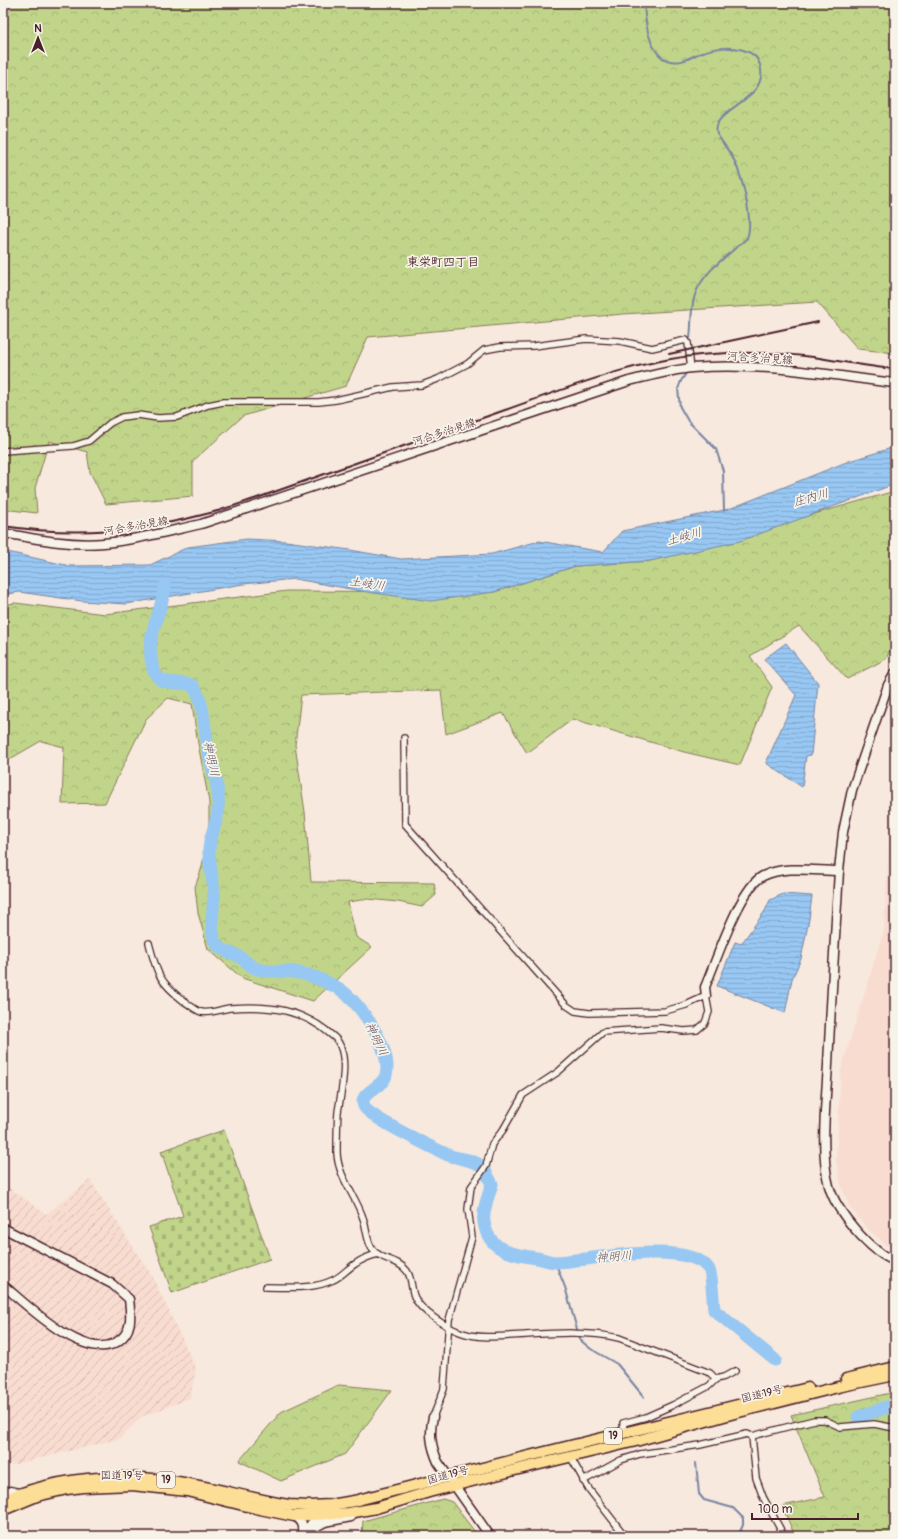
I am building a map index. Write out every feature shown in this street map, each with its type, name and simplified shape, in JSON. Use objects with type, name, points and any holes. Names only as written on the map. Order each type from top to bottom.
[{"type":"highway","name":"国道19号","points":[[3,1510],[37,1496],[67,1489],[132,1485],[187,1491],[294,1516],[349,1514],[454,1486],[568,1452],[624,1433],[895,1367]]},
{"type":"highway","name":"国道19号","points":[[3,1500],[20,1493],[61,1482],[93,1478],[125,1477],[165,1480],[289,1505],[331,1505],[382,1494],[448,1476],[568,1452],[636,1441],[731,1414],[835,1388],[895,1375]]},
{"type":"street","points":[[3,451],[73,446],[89,441],[110,422],[122,417],[138,416],[177,418],[208,405],[223,402],[318,402],[336,400],[393,387],[422,385],[438,379],[467,364],[484,350],[500,347],[534,346],[586,339],[620,341],[652,348],[686,340],[688,343],[691,368]]},
{"type":"street","name":"河合多治見線","points":[[3,533],[72,543],[103,543],[141,537],[201,524],[629,381],[691,368],[723,366],[758,367],[895,383]]},
{"type":"street","points":[[895,673],[888,685],[852,790],[843,832],[839,871],[827,1083],[825,1165],[829,1186],[836,1204],[846,1219],[869,1244],[895,1261]]},
{"type":"street","points":[[404,738],[405,824],[566,1005],[575,1011],[589,1013],[665,1011],[686,1005],[706,996]]},
{"type":"street","points":[[490,1536],[438,1462],[430,1435],[433,1417],[444,1389],[449,1320],[472,1237],[468,1209],[471,1187],[486,1166],[492,1144],[503,1130],[523,1095],[558,1072],[603,1032],[661,1028],[684,1031],[697,1030],[705,1023],[709,1012],[705,987],[741,900],[750,887],[762,876],[780,871],[839,871]]},
{"type":"street","points":[[149,944],[155,965],[162,980],[169,989],[194,1009],[201,1012],[241,1008],[286,1010],[304,1016],[336,1038],[340,1045],[343,1062],[341,1101],[338,1112],[337,1155],[339,1169],[363,1217],[368,1241],[373,1251],[384,1258],[402,1265],[410,1275],[414,1296],[417,1302],[433,1316],[449,1327],[479,1338],[571,1333],[619,1338],[710,1373],[716,1379]]},
{"type":"street","points":[[3,1228],[112,1284],[129,1299],[132,1319],[124,1338],[110,1347],[84,1344],[61,1333],[3,1285]]},
{"type":"street","points":[[266,1287],[309,1287],[320,1285],[343,1274],[354,1264],[365,1258],[378,1254]]},
{"type":"street","points":[[624,1433],[623,1423],[646,1417],[697,1394],[716,1379],[724,1377],[734,1371]]},
{"type":"street","points":[[583,1481],[621,1460],[640,1454],[700,1445],[747,1434],[752,1436],[814,1420],[825,1420],[840,1427],[874,1424],[895,1428]]},
{"type":"street","points":[[752,1436],[756,1478],[763,1497],[784,1536]]},
{"type":"street","points":[[568,1452],[583,1481],[626,1536]]},
{"type":"street","points":[[3,1494],[10,1491],[20,1493]]},
{"type":"street","points":[[303,1535],[311,1524],[331,1505]]},
{"type":"street","points":[[303,1535],[325,1522],[357,1516],[376,1508]]},
{"type":"street","points":[[294,1516],[300,1519],[302,1523],[304,1528],[303,1535]]},
{"type":"shaded area","points":[[895,754],[895,1251],[868,1229],[850,1208],[842,1188],[836,1161],[841,1070],[884,930],[893,766]]},
{"type":"shaded area","points":[[3,1180],[8,1187],[46,1214],[90,1180],[152,1276],[196,1368],[190,1398],[141,1417],[119,1439],[3,1467]]},
{"type":"green space","points":[[3,3],[895,3],[895,353],[858,349],[817,302],[623,314],[368,337],[346,386],[243,416],[193,461],[193,496],[106,504],[90,472],[87,452],[49,441],[35,488],[37,513],[3,509]]},
{"type":"green space","points":[[895,491],[895,640],[886,659],[847,679],[799,626],[750,656],[772,687],[740,765],[684,752],[573,719],[527,753],[503,713],[446,734],[441,690],[301,695],[295,745],[305,812],[311,882],[434,883],[436,895],[422,907],[398,902],[368,899],[348,902],[356,937],[372,947],[313,1001],[242,978],[208,949],[198,913],[195,887],[202,867],[209,823],[209,802],[192,704],[168,698],[146,719],[105,803],[62,804],[64,747],[41,741],[3,763],[3,605],[15,603],[105,614],[287,591],[494,592],[576,566],[650,561]]},
{"type":"green space","points":[[224,1130],[270,1259],[172,1293],[149,1227],[183,1216],[161,1151]]},
{"type":"green space","points":[[339,1385],[392,1390],[345,1454],[281,1481],[239,1461],[281,1412]]},
{"type":"green space","points":[[895,1392],[895,1536],[795,1536],[782,1506],[825,1497],[791,1415]]},
{"type":"green space","points":[[443,1499],[452,1502],[478,1536],[412,1536],[410,1534],[406,1536],[362,1536],[363,1521]]},
{"type":"water","points":[[895,447],[895,484],[740,541],[650,561],[576,566],[494,592],[431,601],[367,592],[295,579],[243,584],[126,604],[82,601],[19,592],[3,595],[3,551],[70,566],[150,565],[188,547],[247,539],[286,541],[401,559],[492,554],[539,541],[603,552],[622,531],[729,509],[849,461]]},
{"type":"water","points":[[786,643],[818,683],[811,755],[806,756],[802,787],[766,763],[796,695],[764,659]]},
{"type":"water","points":[[783,894],[812,896],[801,959],[792,979],[785,1013],[717,986],[735,942],[741,944],[765,911],[770,900]]},
{"type":"waterway","points":[[644,3],[646,22],[651,42],[656,51],[662,57],[671,61],[681,61],[712,49],[729,48],[741,49],[750,53],[756,58],[760,65],[761,77],[757,87],[749,96],[722,117],[717,125],[717,134],[734,160],[746,199],[749,221],[747,238],[710,271],[699,286],[692,306],[690,338]]},
{"type":"waterway","points":[[686,370],[678,389],[680,407],[688,421],[716,449],[723,471],[724,511]]},
{"type":"waterway","name":"神明川","points":[[165,586],[161,606],[152,634],[150,653],[153,669],[161,680],[171,683],[192,685],[200,700],[204,718],[207,747],[218,796],[217,815],[209,851],[214,890],[212,928],[217,945],[260,970],[289,971],[321,980],[336,987],[354,1002],[372,1026],[379,1039],[387,1064],[384,1079],[364,1097],[364,1106],[368,1111],[389,1125],[417,1140],[448,1155],[470,1160],[481,1166],[492,1184],[485,1208],[484,1222],[486,1232],[496,1245],[511,1253],[553,1262],[646,1253],[684,1255],[698,1260],[708,1268],[709,1271],[714,1310],[775,1360]]},
{"type":"waterway","points":[[555,1262],[565,1287],[580,1340],[591,1349],[617,1364],[644,1397]]},
{"type":"waterway","name":"神明川","points":[[858,1417],[887,1407],[895,1407]]},
{"type":"waterway","points":[[696,1463],[699,1494],[704,1500],[733,1508],[743,1518],[743,1525],[738,1536]]},
{"type":"tunnel","points":[[3,7],[16,3]]},
{"type":"railway","points":[[669,354],[818,322]]},
{"type":"railway","points":[[3,526],[53,531],[103,531],[128,529],[177,521],[209,513],[257,498],[608,374],[660,361],[713,354],[763,353],[813,357],[895,369]]},
{"type":"district","name":"東栄町四丁目","points":[[443,262]]},
{"type":"water label","name":"庄内川","points":[[811,498]]},
{"type":"water label","name":"土岐川","points":[[684,537]]},
{"type":"water label","name":"土岐川","points":[[367,584]]}]
